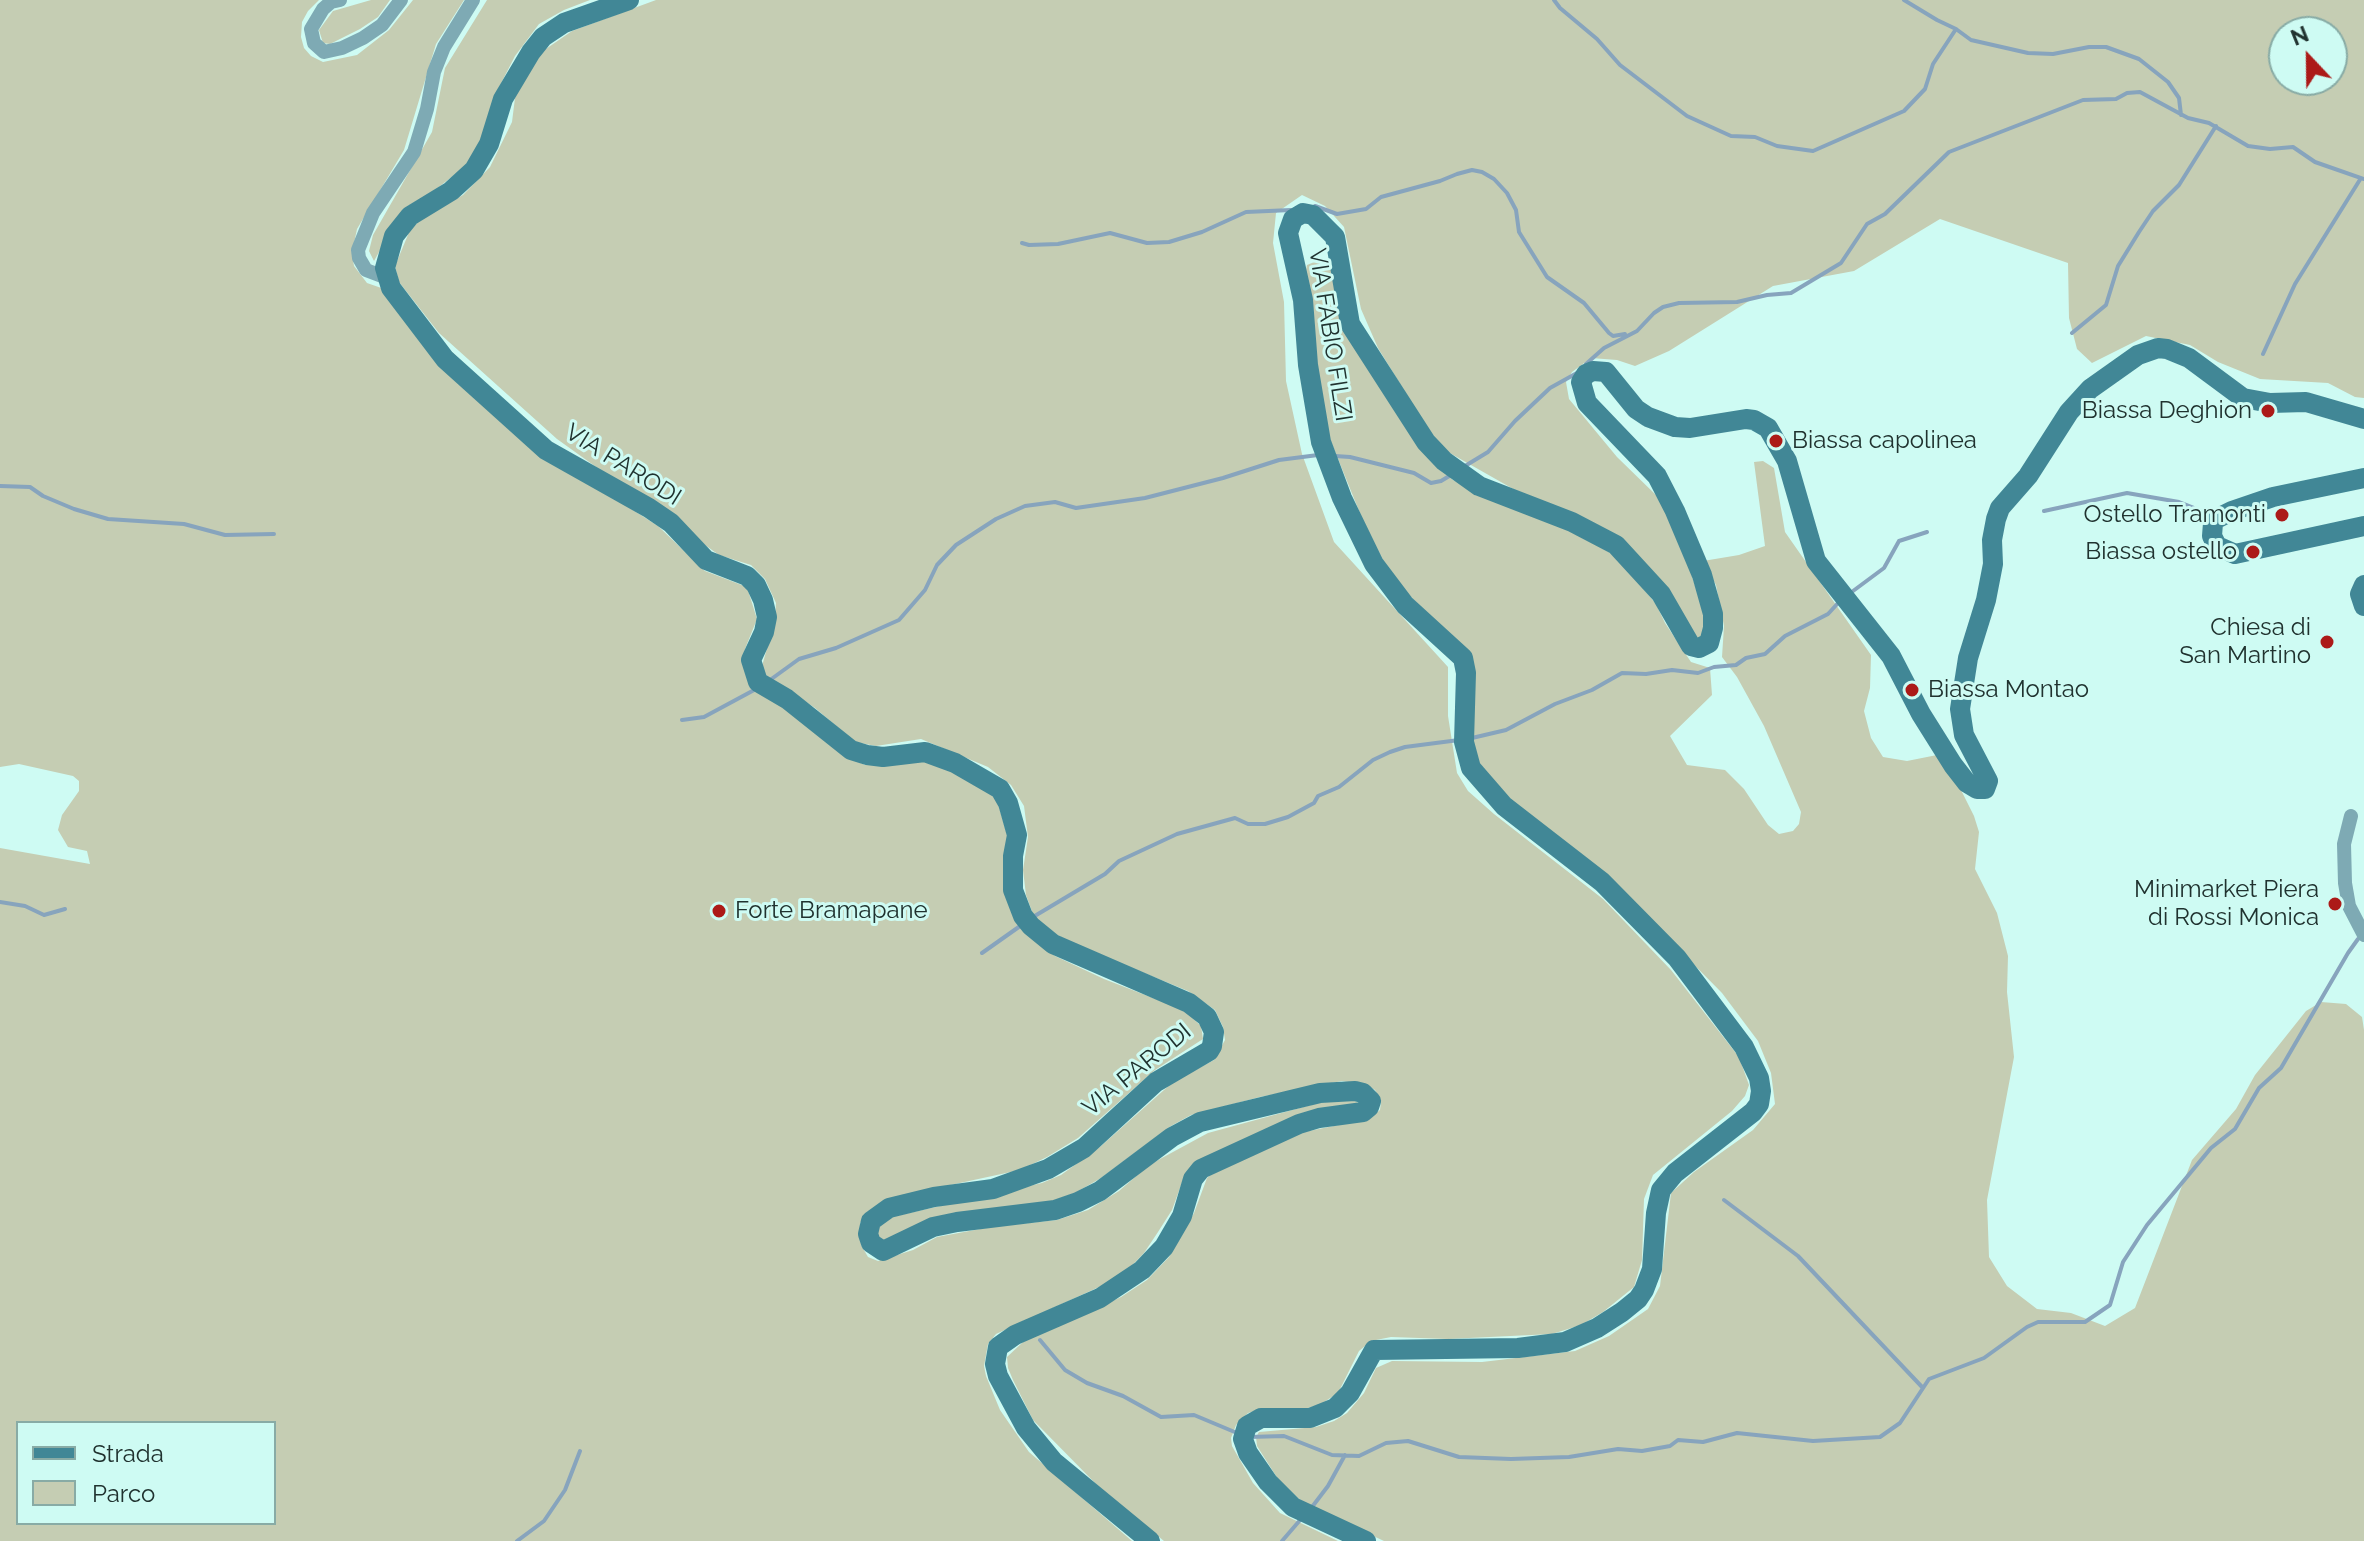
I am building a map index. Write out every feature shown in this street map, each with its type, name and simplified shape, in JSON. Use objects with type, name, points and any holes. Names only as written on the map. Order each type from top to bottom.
[{"type":"street","points":[[340,0],[331,2],[323,9],[311,29],[314,43],[324,52],[363,38],[382,25],[401,0]]},
{"type":"street","points":[[473,0],[444,47],[434,72],[414,152],[373,213],[358,250],[366,270],[387,278],[386,256],[401,225],[421,208],[451,191],[474,170],[489,144],[511,82],[543,37],[564,23],[629,0]]},
{"type":"street","name":"VIA FABIO FILZI","points":[[1366,1541],[1293,1507],[1268,1482],[1248,1453],[1243,1439],[1247,1426],[1261,1418],[1310,1418],[1335,1408],[1350,1393],[1372,1353],[1379,1349],[1518,1348],[1565,1342],[1597,1328],[1630,1305],[1644,1290],[1652,1269],[1657,1204],[1668,1181],[1753,1112],[1759,1104],[1761,1091],[1759,1078],[1744,1047],[1677,958],[1602,882],[1504,806],[1471,768],[1464,742],[1466,673],[1463,658],[1405,605],[1374,564],[1342,498],[1321,442],[1309,379],[1303,300],[1288,233],[1293,219],[1303,213],[1313,215],[1335,237],[1350,324],[1426,442],[1444,461],[1479,486],[1572,522],[1616,545],[1654,585],[1691,646],[1699,648],[1709,643],[1713,614],[1702,575],[1672,502],[1657,476],[1590,408],[1583,397],[1581,382],[1586,374],[1593,371],[1606,372],[1636,409],[1675,427],[1746,419],[1768,428],[1787,461],[1816,561],[1891,656],[1945,752],[1967,783],[1977,789],[1987,786],[1987,776],[1964,735],[1960,709],[1968,658],[1986,600],[1993,564],[1992,540],[1996,519],[2000,508],[2028,476],[2069,412],[2090,389],[2138,355],[2158,348],[2189,358],[2243,398],[2270,403],[2306,402],[2364,419]]},
{"type":"street","name":"VIA PARODI","points":[[387,278],[391,288],[445,359],[546,450],[649,508],[671,523],[706,560],[747,576],[756,585],[767,617],[764,632],[751,660],[758,682],[787,699],[851,750],[883,757],[925,752],[955,763],[1000,789],[1008,803],[1017,835],[1013,856],[1013,890],[1023,916],[1031,926],[1053,944],[1189,1003],[1212,1025],[1214,1038],[1209,1051],[1156,1082],[1084,1148],[1048,1169],[993,1189],[934,1197],[889,1208],[877,1214],[869,1225],[869,1238],[875,1248],[883,1251],[933,1227],[1055,1210],[1078,1202],[1100,1191],[1172,1137],[1200,1122],[1320,1093],[1355,1091],[1370,1099],[1371,1105],[1363,1112],[1299,1124],[1201,1169],[1193,1179],[1190,1195],[1164,1247],[1142,1270],[1100,1298],[1015,1335],[998,1347],[995,1364],[998,1376],[1026,1428],[1054,1462],[1150,1541]]},
{"type":"street","points":[[2364,478],[2273,497],[2232,511],[2216,519],[2212,536],[2224,552],[2235,554],[2364,526]]},
{"type":"street","points":[[2364,585],[2360,594],[2364,606]]},
{"type":"street","points":[[2351,816],[2344,844],[2345,883],[2349,906],[2364,935]]},
{"type":"green space","points":[[0,0],[319,0],[302,22],[301,37],[304,48],[311,56],[323,62],[357,55],[389,30],[413,0],[464,0],[436,44],[404,150],[357,229],[352,253],[354,266],[367,283],[387,290],[586,480],[658,526],[705,571],[747,587],[757,619],[745,649],[745,673],[750,683],[852,759],[865,765],[931,762],[958,774],[997,800],[1038,943],[1055,956],[1104,979],[1184,1010],[1201,1026],[1203,1039],[1155,1070],[1078,1138],[1047,1157],[1020,1170],[932,1189],[867,1212],[860,1223],[861,1245],[868,1257],[878,1261],[913,1250],[937,1237],[1057,1220],[1088,1210],[1119,1191],[1149,1165],[1208,1133],[1318,1103],[1347,1099],[1359,1102],[1184,1177],[1172,1210],[1144,1253],[1121,1277],[996,1334],[988,1344],[984,1366],[986,1376],[1000,1410],[1029,1452],[1132,1541],[0,1541],[0,848],[90,864],[87,851],[68,847],[58,830],[62,815],[79,791],[79,781],[73,776],[19,764],[0,767]]},
{"type":"green space","points":[[371,0],[390,0],[378,17],[360,29],[330,44],[323,43],[319,30],[333,11]]},
{"type":"green space","points":[[487,0],[590,0],[539,24],[515,56],[494,97],[488,126],[467,165],[435,190],[403,209],[374,261],[369,251],[373,235],[432,132],[445,68]]},
{"type":"green space","points":[[656,0],[2364,0],[2364,398],[2355,397],[2328,383],[2260,379],[2218,362],[2190,345],[2146,336],[2092,363],[2077,349],[2069,318],[2068,263],[1940,219],[1854,271],[1773,286],[1669,351],[1635,366],[1617,360],[1591,358],[1572,372],[1566,382],[1569,399],[1617,457],[1657,496],[1679,535],[1704,614],[1703,637],[1695,639],[1661,582],[1515,490],[1448,452],[1429,431],[1378,348],[1361,309],[1344,227],[1325,206],[1302,195],[1276,213],[1273,243],[1284,302],[1286,381],[1302,454],[1334,542],[1448,667],[1448,716],[1457,773],[1468,791],[1494,814],[1603,899],[1671,970],[1739,1057],[1749,1085],[1745,1096],[1732,1111],[1653,1175],[1644,1199],[1642,1260],[1634,1287],[1603,1312],[1581,1325],[1552,1334],[1448,1339],[1391,1337],[1371,1341],[1359,1351],[1338,1393],[1321,1404],[1308,1408],[1262,1409],[1248,1413],[1236,1425],[1231,1438],[1232,1446],[1253,1483],[1280,1513],[1338,1541],[1164,1541],[1099,1487],[1033,1420],[1008,1368],[1007,1357],[1023,1342],[1121,1297],[1147,1280],[1169,1257],[1212,1173],[1304,1132],[1368,1119],[1380,1110],[1381,1102],[1375,1090],[1367,1085],[1342,1081],[1260,1097],[1191,1115],[1075,1193],[1049,1202],[883,1241],[878,1236],[877,1229],[887,1218],[1042,1183],[1061,1175],[1101,1146],[1173,1082],[1214,1060],[1225,1040],[1223,1027],[1215,1010],[1188,991],[1076,945],[1051,932],[1034,917],[1026,895],[1023,870],[1028,837],[1024,806],[1011,785],[988,767],[921,739],[876,746],[855,742],[815,708],[764,674],[762,666],[775,620],[776,603],[765,579],[751,565],[719,555],[557,439],[439,333],[399,282],[395,266],[410,230],[421,219],[463,195],[490,167],[512,122],[515,98],[522,79],[540,53],[572,31]]},
{"type":"green space","points":[[1319,260],[1330,264],[1431,461],[1453,480],[1579,534],[1617,557],[1656,604],[1691,662],[1710,668],[1712,695],[1670,736],[1687,765],[1725,770],[1744,789],[1768,825],[1779,834],[1793,831],[1799,824],[1801,812],[1764,726],[1737,677],[1722,657],[1724,626],[1716,585],[1703,561],[1739,555],[1765,546],[1754,462],[1763,461],[1774,468],[1785,532],[1871,655],[1870,688],[1864,711],[1871,738],[1883,757],[1907,761],[1937,755],[1954,776],[1974,816],[1979,832],[1975,869],[1997,913],[2008,956],[2007,992],[2014,1057],[1987,1200],[1989,1257],[2007,1286],[2037,1309],[2071,1313],[2105,1326],[2135,1308],[2192,1160],[2236,1109],[2255,1075],[2306,1011],[2321,1002],[2346,1004],[2362,1017],[2364,1541],[1384,1541],[1299,1499],[1278,1479],[1257,1446],[1259,1432],[1316,1427],[1334,1421],[1347,1413],[1364,1393],[1376,1368],[1392,1361],[1482,1362],[1575,1351],[1609,1336],[1648,1309],[1660,1286],[1671,1193],[1694,1172],[1753,1130],[1775,1104],[1771,1073],[1758,1041],[1722,993],[1649,919],[1513,802],[1479,764],[1473,750],[1467,652],[1402,588],[1387,568],[1364,523],[1323,422],[1305,275],[1307,265]]},
{"type":"waterway","points":[[1554,0],[1620,65],[1687,116],[1731,136],[1755,137],[1777,146],[1813,151],[1904,111],[1925,89],[1933,64],[1956,29]]},
{"type":"waterway","points":[[1904,0],[1971,40],[2028,53],[2053,54],[2106,47],[2139,59],[2168,82],[2179,98],[2181,115]]},
{"type":"waterway","points":[[1586,364],[1604,348],[1637,331],[1663,307],[1679,303],[1737,302],[1791,293],[1841,263],[1867,224],[1885,214],[1949,152],[2083,100],[2116,99],[2127,93],[2140,92],[2188,118],[2209,123],[2248,146],[2270,149],[2293,147],[2315,162],[2364,179]]},
{"type":"waterway","points":[[2072,333],[2106,305],[2118,266],[2153,211],[2179,185],[2216,126]]},
{"type":"waterway","points":[[1315,206],[1337,214],[1366,209],[1381,197],[1472,170],[1482,172],[1507,193],[1516,210],[1519,232],[1547,277],[1584,303],[1613,336],[1625,334]]},
{"type":"waterway","points":[[2263,354],[2295,284],[2361,178]]},
{"type":"waterway","points":[[1022,243],[1058,244],[1110,233],[1147,243],[1169,242],[1202,232],[1246,212],[1291,210]]},
{"type":"waterway","points":[[1465,466],[1488,452],[1550,388],[1577,373]]},
{"type":"waterway","points":[[770,680],[799,659],[836,648],[899,620],[925,590],[937,565],[956,545],[996,519],[1025,506],[1055,502],[1076,508],[1145,498],[1279,460],[1318,455]]},
{"type":"waterway","points":[[1335,456],[1414,473],[1431,483],[1451,475]]},
{"type":"waterway","points":[[0,486],[30,487],[74,509],[108,519],[184,524],[225,535],[274,534]]},
{"type":"waterway","points":[[2044,511],[2127,493],[2179,502],[2207,513]]},
{"type":"waterway","points":[[1849,594],[1884,568],[1899,541],[1927,532]]},
{"type":"waterway","points":[[1472,738],[1506,730],[1622,673],[1646,674],[1672,670],[1698,673],[1714,667],[1736,665],[1746,658],[1765,654],[1785,636],[1828,614],[1839,602]]},
{"type":"waterway","points":[[682,720],[704,717],[756,689]]},
{"type":"waterway","points":[[1033,917],[1105,874],[1119,861],[1177,834],[1235,818],[1248,824],[1265,824],[1288,817],[1390,752],[1459,740]]},
{"type":"waterway","points":[[0,902],[25,906],[44,915],[65,909]]},
{"type":"waterway","points":[[982,953],[1023,924]]},
{"type":"waterway","points":[[1249,1437],[1284,1436],[1332,1455],[1359,1456],[1386,1443],[1408,1441],[1459,1457],[1511,1459],[1569,1457],[1618,1449],[1642,1451],[1670,1446],[1678,1440],[1703,1442],[1737,1433],[1813,1441],[1880,1437],[1900,1423],[1929,1379],[1984,1358],[2038,1322],[2085,1322],[2110,1305],[2123,1262],[2147,1225],[2211,1148],[2235,1129],[2259,1088],[2281,1068],[2358,939]]},
{"type":"waterway","points":[[1724,1200],[1798,1256],[1923,1388]]},
{"type":"waterway","points":[[1040,1340],[1065,1370],[1087,1383],[1123,1396],[1161,1417],[1194,1415],[1237,1433]]},
{"type":"waterway","points":[[517,1541],[544,1521],[565,1490],[580,1451]]},
{"type":"waterway","points":[[1312,1507],[1345,1455]]},
{"type":"waterway","points":[[1282,1541],[1301,1519]]},
{"type":"place","name":"Biassa Deghion","points":[[2268,411]]},
{"type":"place","name":"Biassa capolinea","points":[[1776,441]]},
{"type":"place","name":"Ostello Tramonti","points":[[2282,515]]},
{"type":"place","name":"Biassa ostello","points":[[2253,552]]},
{"type":"place","name":"Chiesa di San Martino","points":[[2327,642]]},
{"type":"place","name":"Biassa Montao","points":[[1912,690]]},
{"type":"place","name":"Minimarket Piera di Rossi Monica","points":[[2335,904]]},
{"type":"place","name":"Forte Bramapane","points":[[719,911]]}]
